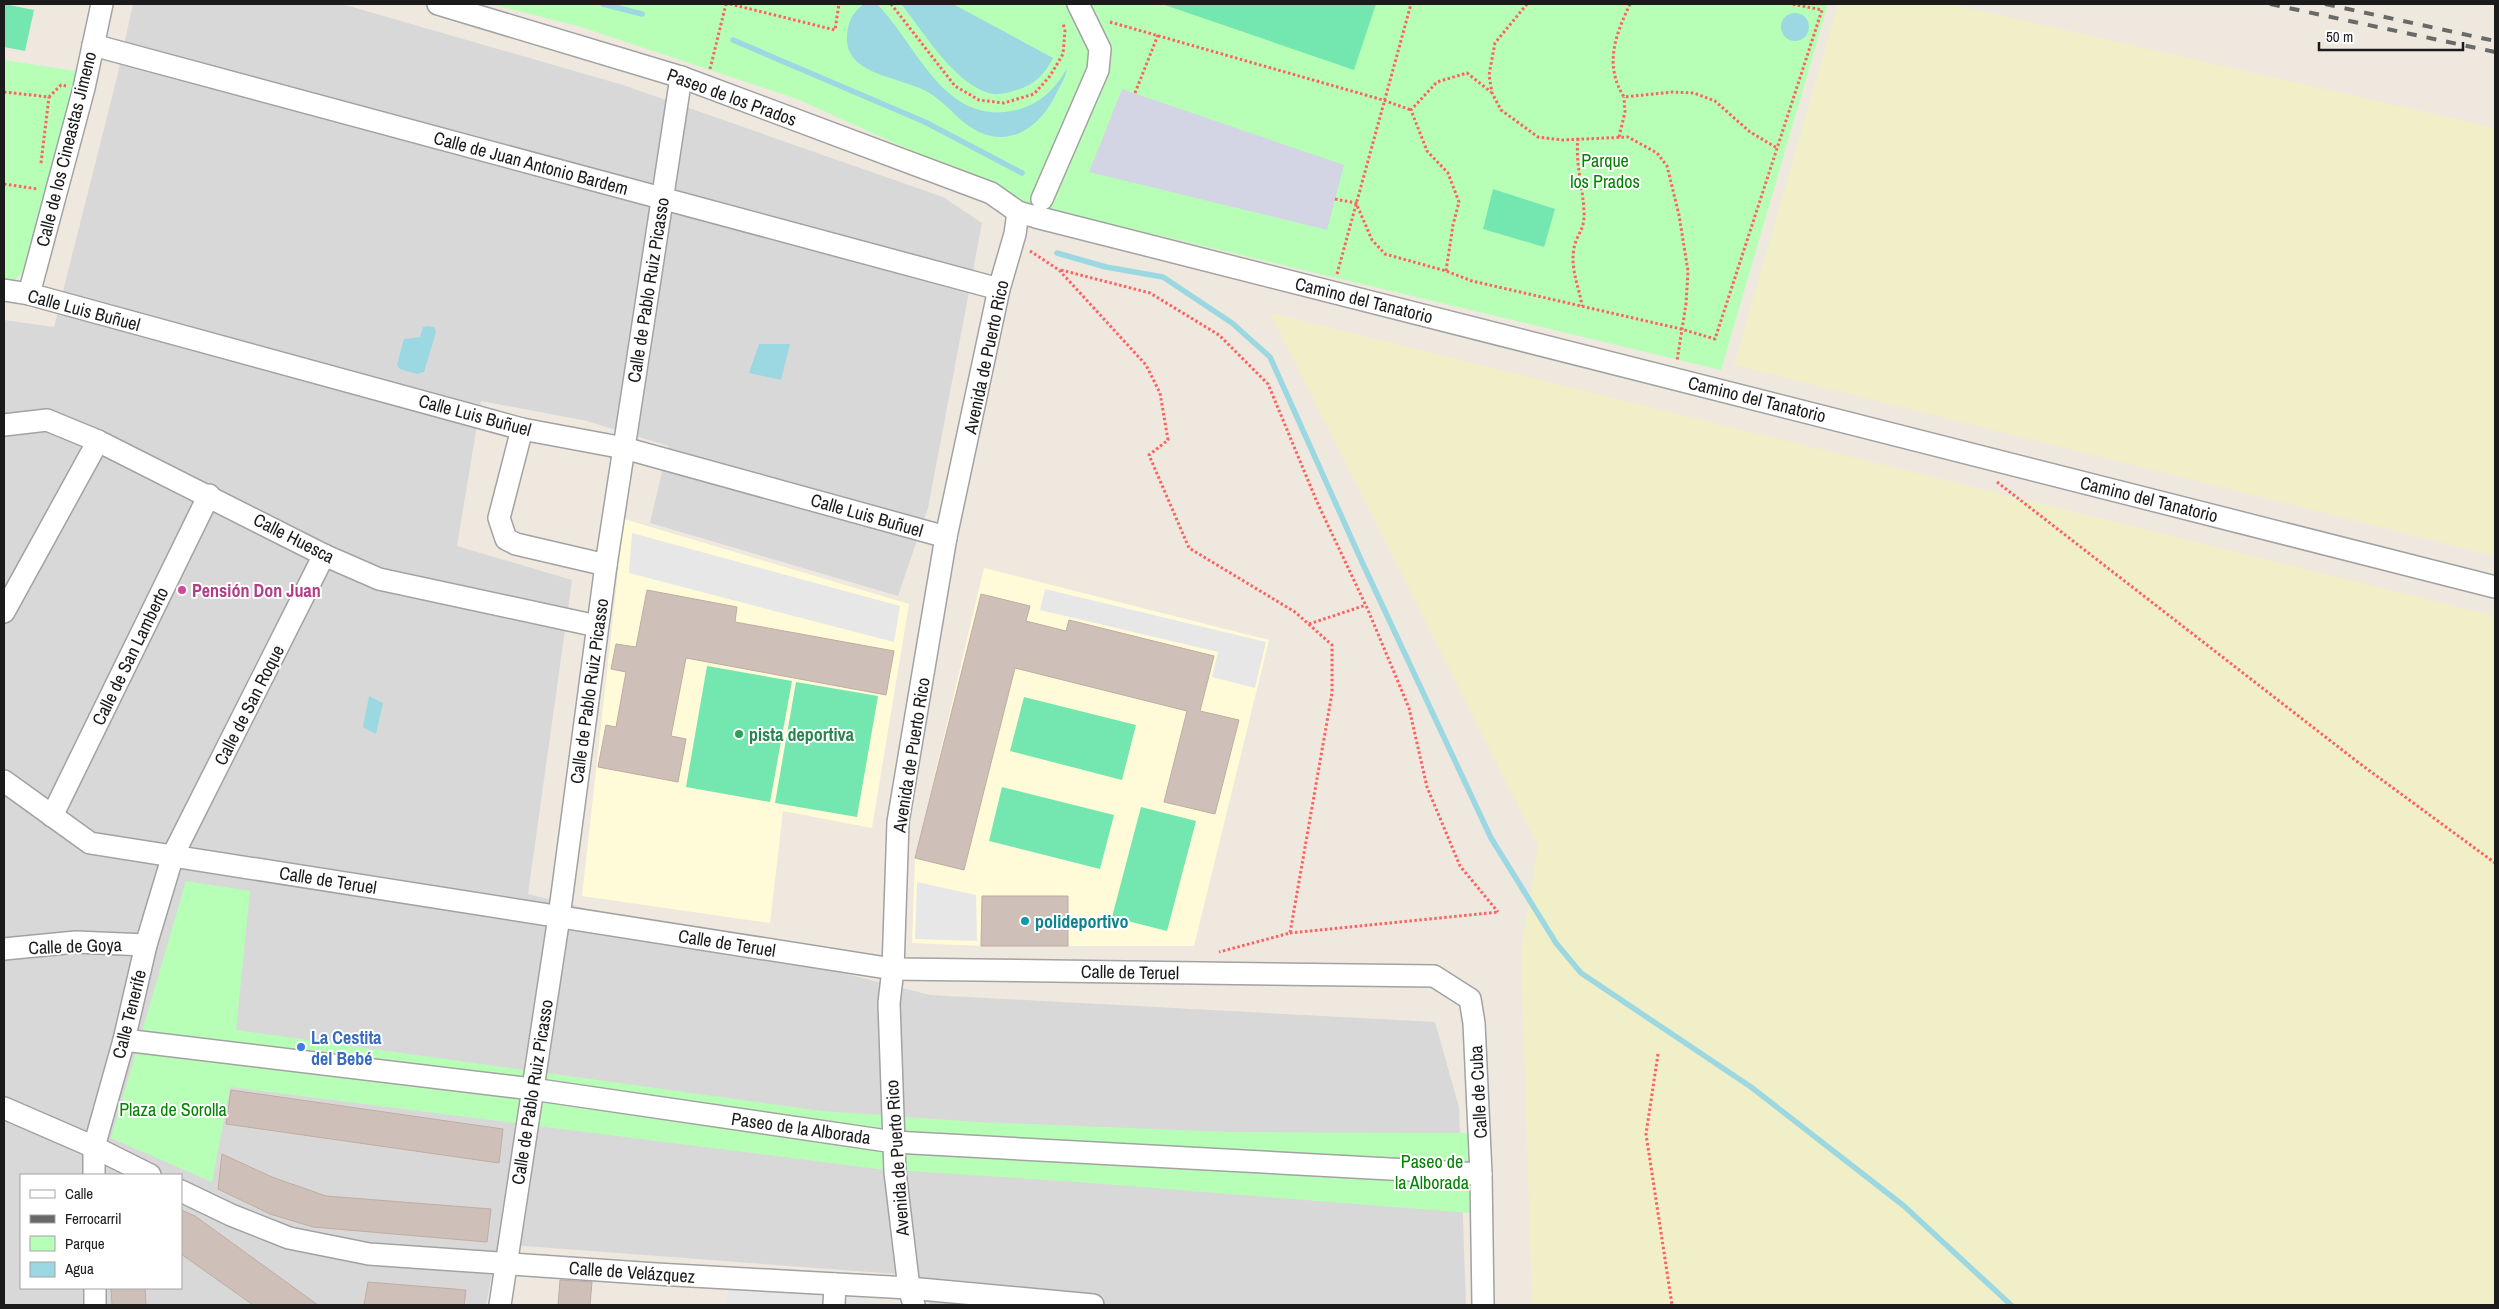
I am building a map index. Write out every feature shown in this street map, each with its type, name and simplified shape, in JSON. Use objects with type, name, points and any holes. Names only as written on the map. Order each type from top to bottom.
[{"type":"street","name":"Calle de los Cineastas Jimeno","points":[[30,294],[84,88],[102,4]]},
{"type":"street","name":"Paseo de los Prados","points":[[438,4],[681,76],[991,193],[1018,212]]},
{"type":"street","points":[[1042,199],[1098,70],[1100,49],[1074,11]]},
{"type":"street","name":"Calle de Juan Antonio Bardem","points":[[93,45],[998,289]]},
{"type":"street","name":"Calle de Pablo Ruiz Picasso","points":[[500,1305],[559,917],[597,626],[681,76]]},
{"type":"street","name":"Avenida de Puerto Rico","points":[[911,1297],[895,1172],[889,1003],[894,969],[898,822],[946,537],[998,289],[1015,234],[1018,212]]},
{"type":"street","name":"Camino del Tanatorio","points":[[1018,212],[2495,587]]},
{"type":"street","name":"Calle Luis Buñuel","points":[[4,290],[30,294],[522,429],[624,448],[946,537]]},
{"type":"street","name":"Calle Huesca","points":[[4,426],[47,420],[98,441],[324,555],[379,579],[597,626]]},
{"type":"street","points":[[522,429],[499,518],[506,539],[516,544],[606,565]]},
{"type":"street","points":[[4,612],[98,441]]},
{"type":"street","name":"Calle de San Lamberto","points":[[52,816],[209,496]]},
{"type":"street","name":"Calle de San Roque","points":[[173,855],[324,555]]},
{"type":"street","name":"Calle de Teruel","points":[[4,782],[90,843],[894,969],[1434,976],[1470,999]]},
{"type":"street","name":"Calle Tenerife","points":[[94,1174],[94,1147],[124,1040],[146,945],[173,855]]},
{"type":"street","name":"Calle de Goya","points":[[4,949],[76,942],[146,945]]},
{"type":"street","name":"Calle de Cuba","points":[[1470,999],[1474,1023],[1482,1174],[1483,1305]]},
{"type":"street","name":"Paseo de la Alborada","points":[[124,1040],[532,1088],[894,1142],[1482,1174]]},
{"type":"street","points":[[4,1108],[94,1147],[148,1174]]},
{"type":"street","name":"Calle de Velázquez","points":[[182,1191],[231,1215],[289,1238],[369,1254],[505,1264],[835,1295],[1094,1305]]},
{"type":"street","points":[[95,1289],[96,1305]]},
{"type":"path","points":[[709,73],[726,4]]},
{"type":"path","points":[[730,4],[835,30],[840,4]]},
{"type":"path","points":[[891,4],[955,86],[979,100],[1004,103],[1034,94],[1050,76],[1063,54],[1065,31],[1074,11],[1383,100],[1411,110]]},
{"type":"path","points":[[1333,292],[1383,100],[1411,4]]},
{"type":"path","points":[[1527,4],[1495,43],[1489,75],[1492,93],[1501,110],[1538,136],[1562,140],[1628,136],[1645,144],[1657,153],[1667,166],[1688,271],[1686,304],[1675,378]]},
{"type":"path","points":[[1620,137],[1625,112],[1624,97],[1615,84],[1612,60],[1620,26],[1630,4]]},
{"type":"path","points":[[1356,203],[1372,240],[1385,254],[1446,270],[1472,281],[1681,329],[1715,339],[1822,10],[1792,4]]},
{"type":"path","points":[[1135,93],[1158,35]]},
{"type":"path","points":[[1411,110],[1437,82],[1467,73],[1492,93]]},
{"type":"path","points":[[40,170],[49,97],[61,85],[84,88]]},
{"type":"path","points":[[4,92],[49,97]]},
{"type":"path","points":[[1624,97],[1672,92],[1694,93],[1715,101],[1750,132],[1777,148]]},
{"type":"path","points":[[1411,110],[1426,151],[1448,173],[1460,202],[1453,225],[1446,270]]},
{"type":"path","points":[[1578,138],[1576,153],[1584,210],[1584,227],[1574,246],[1573,262],[1582,306]]},
{"type":"path","points":[[4,184],[38,189],[40,180]]},
{"type":"path","points":[[1335,199],[1356,203]]},
{"type":"path","points":[[1028,250],[1060,270],[1146,366],[1160,392],[1168,440],[1149,455],[1189,548],[1295,612],[1332,645],[1332,693],[1290,933]]},
{"type":"path","points":[[1060,270],[1150,293],[1220,336],[1268,384],[1317,502],[1366,605],[1409,708],[1427,787],[1460,866],[1498,912],[1290,933],[1214,953]]},
{"type":"path","points":[[1994,480],[2359,764],[2495,863]]},
{"type":"path","points":[[1308,624],[1366,605]]},
{"type":"path","points":[[1658,1054],[1646,1134],[1672,1305]]},
{"type":"shaded area","points":[[133,4],[339,4],[349,6],[623,85],[943,197],[982,223],[928,508],[898,596],[650,523],[668,446],[587,421],[481,401],[457,546],[572,580],[528,894],[930,995],[1435,1022],[1459,1107],[1466,1305],[931,1305],[896,1274],[498,1244],[486,1305],[4,1305],[4,320],[54,327],[117,77]]},
{"type":"shaded area","points":[[1122,89],[1344,165],[1327,230],[1089,172]]},
{"type":"shaded area","points":[[624,519],[909,604],[872,828],[783,811],[770,923],[582,896]]},
{"type":"shaded area","points":[[632,533],[900,606],[894,642],[629,573]]},
{"type":"shaded area","points":[[984,568],[1269,640],[1194,946],[981,946],[912,943],[915,858]]},
{"type":"shaded area","points":[[1045,589],[1266,642],[1255,688],[1212,677],[1218,652],[1040,610]]},
{"type":"shaded area","points":[[917,882],[976,895],[977,941],[915,939]]},
{"type":"shaded area","points":[[728,1290],[849,1296],[872,1299],[880,1305],[727,1305]]},
{"type":"green space","points":[[4,4],[34,10],[25,51],[4,47]]},
{"type":"green space","name":"Parque los Prados","points":[[492,4],[1828,4],[1721,370],[1032,205],[797,99],[581,27]]},
{"type":"green space","points":[[1162,4],[1376,4],[1354,70]]},
{"type":"green space","points":[[1838,4],[1951,4],[2495,128],[2495,556],[1734,365]]},
{"type":"green space","points":[[4,60],[81,72],[28,267],[16,279],[4,282]]},
{"type":"green space","points":[[1493,189],[1555,209],[1544,247],[1483,229]]},
{"type":"green space","points":[[1270,313],[2495,616],[2495,1305],[1532,1305],[1521,950],[1538,846]]},
{"type":"green space","name":"pista deportiva","points":[[707,666],[792,681],[770,802],[686,787]]},
{"type":"green space","name":"pista deportiva","points":[[796,682],[878,696],[857,817],[775,803]]},
{"type":"green space","points":[[1024,697],[1136,725],[1122,780],[1010,751]]},
{"type":"green space","points":[[1002,787],[1114,815],[1100,869],[989,841]]},
{"type":"green space","points":[[1141,807],[1196,821],[1167,931],[1112,917]]},
{"type":"green space","name":"Paseo de la Alborada","points":[[186,881],[250,891],[236,1030],[821,1111],[977,1122],[1229,1132],[1469,1133],[1471,1213],[1078,1182],[878,1169],[230,1087],[212,1182],[111,1138]]},
{"type":"water","points":[[864,4],[877,4],[933,77],[949,93],[967,105],[988,112],[1021,109],[1045,96],[1067,68],[1066,74],[1044,114],[1026,130],[1004,137],[979,132],[967,125],[934,96],[922,89],[866,68],[856,60],[849,50],[847,36],[854,14]]},
{"type":"water","points":[[901,4],[953,4],[1053,58],[1038,78],[1028,86],[1005,93],[993,94],[979,89],[966,81],[954,70],[930,43]]},
{"type":"water","points":[[1795,13],[1805,17],[1809,27],[1805,37],[1795,41],[1785,37],[1781,27],[1785,17]]},
{"type":"water","points":[[423,327],[434,327],[436,332],[424,372],[417,374],[400,369],[397,365],[404,339],[420,337]]},
{"type":"water","points":[[759,344],[790,344],[781,380],[749,373]]},
{"type":"water","points":[[369,696],[383,703],[376,734],[363,727]]},
{"type":"building","points":[[647,590],[737,607],[735,622],[894,651],[886,695],[686,658],[671,736],[686,739],[678,782],[598,767],[606,725],[616,727],[626,672],[611,669],[616,644],[636,647]]},
{"type":"building","points":[[981,594],[1030,606],[1026,621],[1066,631],[1069,620],[1214,656],[1200,711],[1239,720],[1215,814],[1164,802],[1187,711],[1015,668],[964,870],[915,858]]},
{"type":"building","name":"polideportivo","points":[[982,896],[1068,896],[1068,946],[981,946]]},
{"type":"building","points":[[231,1090],[503,1129],[499,1163],[226,1124]]},
{"type":"building","points":[[222,1154],[272,1177],[326,1196],[491,1209],[487,1242],[313,1227],[270,1214],[218,1189]]},
{"type":"building","points":[[182,1210],[195,1216],[318,1305],[253,1305],[182,1255]]},
{"type":"building","points":[[560,1280],[592,1282],[590,1305],[558,1305]]},
{"type":"building","points":[[368,1282],[466,1290],[464,1305],[364,1305]]},
{"type":"building","points":[[111,1289],[145,1289],[146,1305],[112,1305]]},
{"type":"waterway","points":[[603,4],[642,14]]},
{"type":"waterway","points":[[733,40],[925,122],[1022,173]]},
{"type":"waterway","points":[[1057,253],[1106,267],[1163,277],[1232,323],[1270,357],[1362,562],[1491,838],[1556,943],[1581,973],[1751,1087],[1904,1206],[2011,1305]]},
{"type":"railway","points":[[2270,4],[2495,52]]},
{"type":"railway","points":[[2325,4],[2495,41]]},
{"type":"place","name":"Pensión Don Juan","points":[[182,590]]},
{"type":"place","name":"pista deportiva","points":[[739,734]]},
{"type":"place","name":"polideportivo","points":[[1025,921]]},
{"type":"place","name":"La Cestita del Bebé","points":[[301,1047]]},
{"type":"park label","name":"Plaza de Sorolla","points":[[173,1109]]}]
